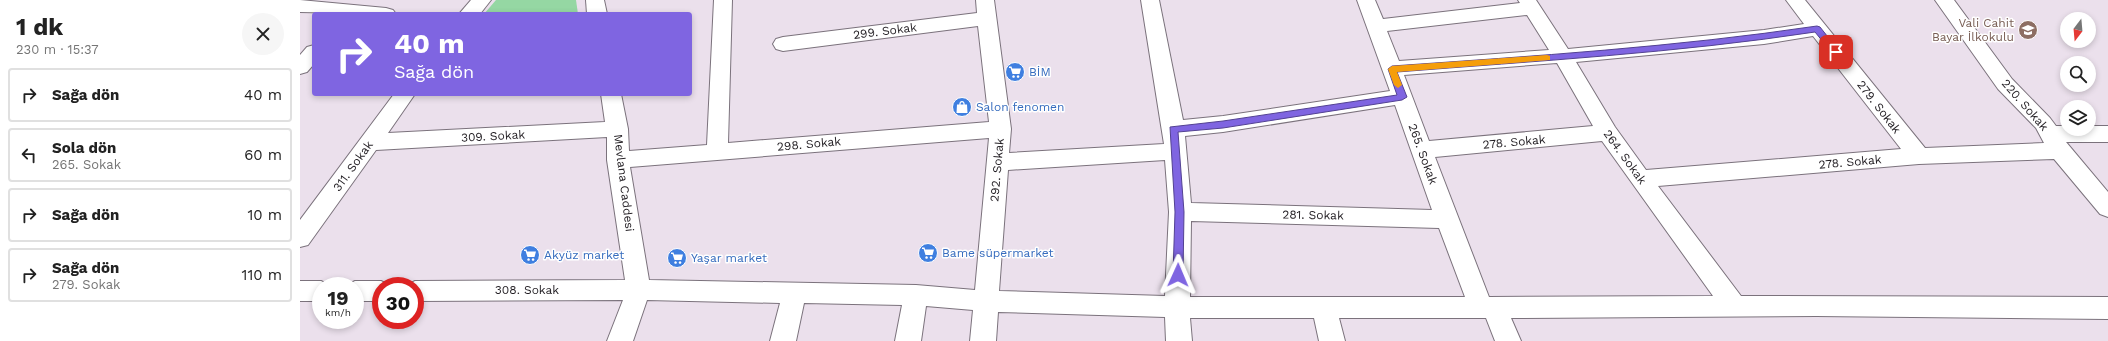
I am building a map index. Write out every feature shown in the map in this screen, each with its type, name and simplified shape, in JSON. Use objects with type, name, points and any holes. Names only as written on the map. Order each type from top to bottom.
[{"type":"street","points":[[471,12],[482,0]]},
{"type":"street","points":[[595,0],[597,12]]},
{"type":"street","points":[[717,152],[723,0]]},
{"type":"street","points":[[1150,0],[1174,129],[1180,212],[1177,307],[1180,341]]},
{"type":"street","name":"265. Sokak","points":[[1366,0],[1446,219],[1488,307],[1508,341]]},
{"type":"street","name":"279. Sokak","points":[[1795,0],[1919,156]]},
{"type":"street","name":"220. Sokak","points":[[1944,0],[2005,84],[2043,123],[2055,142],[2108,208]]},
{"type":"street","points":[[1376,26],[1530,4]]},
{"type":"street","name":"264. Sokak","points":[[1530,4],[1564,56],[1606,133],[1734,306]]},
{"type":"street","points":[[300,6],[357,8],[376,12]]},
{"type":"street","name":"299. Sokak","points":[[783,44],[986,9]]},
{"type":"street","name":"292. Sokak","points":[[983,341],[985,301],[1000,129],[986,9]]},
{"type":"street","points":[[1392,69],[1564,56],[1764,37],[1817,29]]},
{"type":"street","points":[[300,67],[312,54]]},
{"type":"street","name":"311. Sokak","points":[[300,238],[404,96]]},
{"type":"street","name":"Mevlana Caddesi","points":[[611,96],[616,129],[618,160],[639,290],[620,341]]},
{"type":"street","points":[[1174,129],[1223,124],[1402,97]]},
{"type":"street","name":"309. Sokak","points":[[370,142],[616,129]]},
{"type":"street","name":"298. Sokak","points":[[618,160],[1000,129]]},
{"type":"street","name":"278. Sokak","points":[[1422,150],[1606,133]]},
{"type":"street","name":"278. Sokak","points":[[1640,179],[1919,156],[2055,142],[2108,134]]},
{"type":"street","points":[[997,162],[1175,151]]},
{"type":"street","name":"281. Sokak","points":[[1180,212],[1446,219]]},
{"type":"street","name":"308. Sokak","points":[[424,291],[639,290],[916,295],[985,301],[1177,307],[1734,306],[2108,308]]},
{"type":"street","points":[[300,291],[312,291]]},
{"type":"street","points":[[783,341],[794,293]]},
{"type":"street","points":[[908,341],[916,295]]},
{"type":"street","points":[[1324,307],[1332,341]]},
{"type":"green space","points":[[496,0],[576,0],[578,12],[486,12]]},
{"type":"slow traffic","points":[[1398,85],[1392,69],[1547,58]]},
{"type":"place","name":"Vali Cahit Bayar İlkokulu","points":[[2028,30]]},
{"type":"place","name":"BİM","points":[[1015,72]]},
{"type":"place","name":"Salon fenomen","points":[[962,107]]},
{"type":"place","name":"Bame süpermarket","points":[[928,253]]},
{"type":"place","name":"Akyüz market","points":[[530,255]]},
{"type":"place","name":"Yaşar market","points":[[677,258]]},
{"type":"route","points":[[1178,275],[1180,212],[1174,129],[1223,124],[1402,97],[1392,69],[1564,56],[1764,37],[1817,29],[1836,52]]}]
